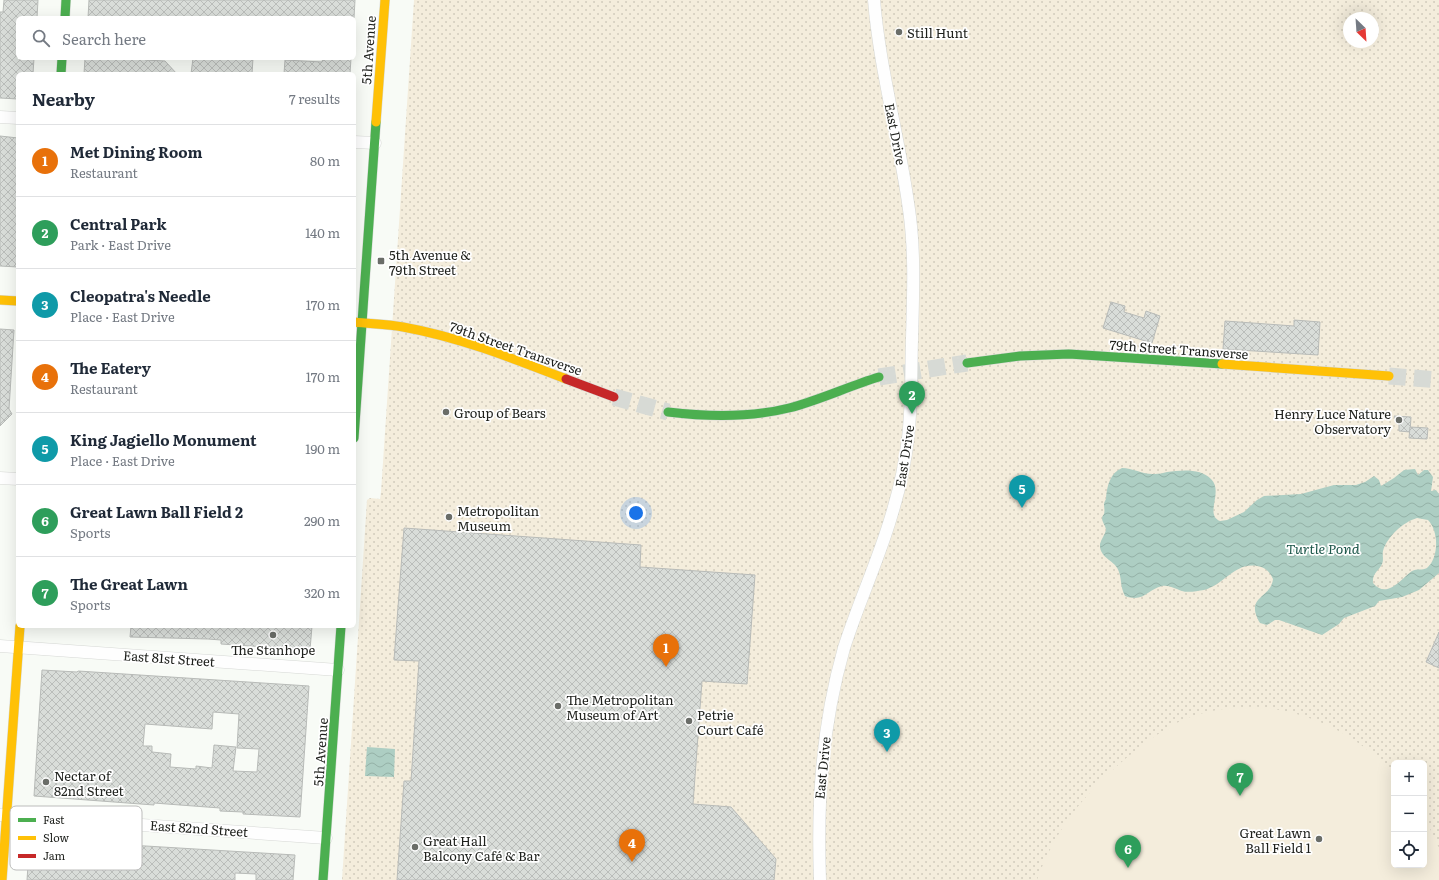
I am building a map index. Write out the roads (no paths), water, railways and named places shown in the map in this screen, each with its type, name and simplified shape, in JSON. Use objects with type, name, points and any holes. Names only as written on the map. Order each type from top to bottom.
[{"type":"main road","points":[[65,16],[66,0]]},
{"type":"main road","name":"5th Avenue","points":[[356,380],[358,323],[375,143],[385,0]]},
{"type":"main road","points":[[61,72],[62,60]]},
{"type":"main road","points":[[0,300],[16,301]]},
{"type":"main road","name":"79th Street Transverse","points":[[358,323],[388,325],[418,330],[475,345],[614,397]]},
{"type":"main road","name":"79th Street Transverse","points":[[967,364],[1031,355],[1068,354],[1389,376]]},
{"type":"main road","points":[[668,412],[685,415],[716,417],[762,414],[807,403],[879,377]]},
{"type":"main road","points":[[2,880],[3,815],[20,628]]},
{"type":"main road","name":"5th Avenue","points":[[323,880],[342,628]]},
{"type":"street","name":"East Drive","points":[[820,880],[818,811],[824,747],[830,712],[844,648],[885,537],[898,494],[910,418],[913,284],[912,234],[899,144],[883,67],[874,0]]},
{"type":"street","points":[[0,117],[16,118]]},
{"type":"street","points":[[356,142],[375,143]]},
{"type":"street","points":[[0,478],[16,479]]},
{"type":"street","name":"East 81st Street","points":[[0,646],[338,670]]},
{"type":"street","name":"East 82nd Street","points":[[142,825],[326,838]]},
{"type":"water","name":"Turtle Pond","points":[[1126,468],[1143,473],[1158,474],[1184,470],[1196,471],[1207,475],[1214,484],[1216,490],[1214,513],[1216,518],[1220,521],[1227,520],[1244,512],[1257,500],[1264,496],[1301,494],[1334,485],[1356,485],[1365,482],[1374,476],[1379,480],[1381,486],[1404,470],[1415,469],[1418,475],[1424,470],[1428,470],[1433,477],[1431,491],[1436,490],[1439,494],[1439,573],[1419,590],[1402,597],[1379,601],[1375,606],[1344,618],[1339,624],[1322,635],[1279,620],[1275,620],[1267,625],[1260,623],[1255,608],[1260,598],[1268,591],[1273,579],[1267,570],[1257,566],[1242,567],[1218,584],[1204,590],[1187,592],[1162,586],[1141,597],[1131,598],[1125,596],[1117,568],[1100,549],[1100,544],[1106,530],[1102,518],[1107,489],[1110,480],[1118,470]],"holes":[[[1417,518],[1428,520],[1432,525],[1436,537],[1434,558],[1431,564],[1425,569],[1412,571],[1389,589],[1378,588],[1373,583],[1373,580],[1382,564],[1383,551],[1388,540],[1406,523]]]},
{"type":"water","points":[[367,747],[395,749],[394,777],[365,776]]},
{"type":"tunnel","points":[[879,377],[967,363]]},
{"type":"tunnel","points":[[1389,376],[1439,380]]},
{"type":"tunnel","points":[[614,397],[668,412]]},
{"type":"place","name":"Still Hunt","points":[[899,32]]},
{"type":"place","name":"5th Avenue & 79th Street","points":[[381,261]]},
{"type":"place","name":"Group of Bears","points":[[446,412]]},
{"type":"place","name":"Central Park","points":[[912,414]]},
{"type":"place","name":"Henry Luce Nature Observatory","points":[[1399,420]]},
{"type":"place","name":"King Jagiello Monument","points":[[1022,508]]},
{"type":"place","name":"Metropolitan Museum","points":[[449,517]]},
{"type":"place","name":"The Stanhope","points":[[273,635]]},
{"type":"place","name":"Met Dining Room","points":[[666,667]]},
{"type":"place","name":"The Metropolitan Museum of Art","points":[[558,706]]},
{"type":"place","name":"Petrie Court Café","points":[[689,721]]},
{"type":"place","name":"Cleopatra's Needle","points":[[887,752]]},
{"type":"place","name":"Nectar of 82nd Street","points":[[46,782]]},
{"type":"place","name":"The Great Lawn","points":[[1240,796]]},
{"type":"place","name":"Great Lawn Ball Field 1","points":[[1319,839]]},
{"type":"place","name":"Great Hall Balcony Café & Bar","points":[[415,847]]},
{"type":"place","name":"The Eatery","points":[[632,862]]},
{"type":"place","name":"Great Lawn Ball Field 2","points":[[1128,868]]}]
